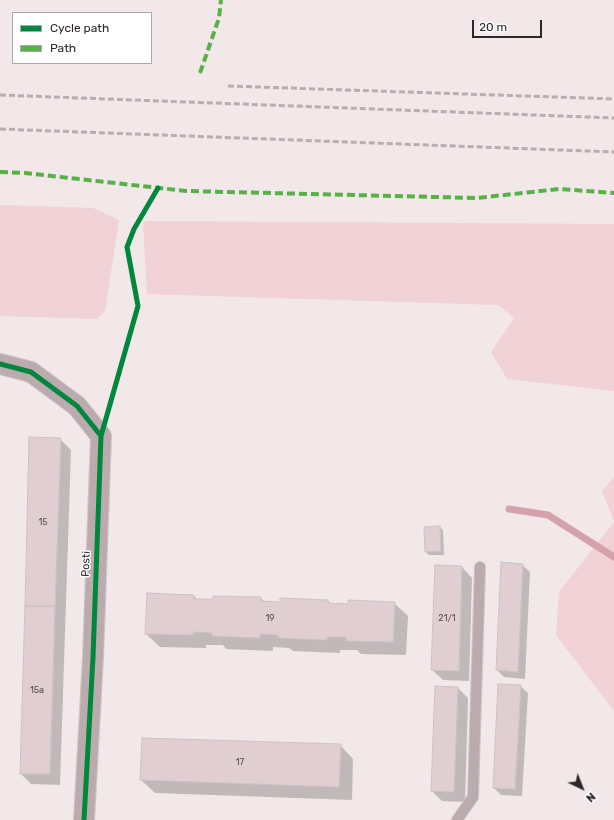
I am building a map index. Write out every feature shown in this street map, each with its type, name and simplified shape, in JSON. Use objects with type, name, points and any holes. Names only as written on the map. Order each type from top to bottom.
[{"type":"street","name":"Posti","points":[[0,364],[32,372],[77,406],[101,436],[93,657],[84,820]]},
{"type":"lane","points":[[457,820],[473,797],[480,567]]},
{"type":"shaded area","points":[[0,205],[93,208],[119,220],[105,311],[97,319],[0,316]]},
{"type":"shaded area","points":[[143,221],[614,224],[614,391],[507,379],[491,352],[514,318],[498,305],[147,294]]},
{"type":"shaded area","points":[[614,477],[614,522],[602,491]]},
{"type":"shaded area","points":[[614,522],[614,711],[556,635],[559,592]]},
{"type":"building","points":[[29,437],[61,438],[55,606],[25,606]]},
{"type":"building","points":[[440,526],[441,551],[425,552],[424,527]]},
{"type":"building","points":[[501,562],[523,564],[518,672],[496,670]]},
{"type":"building","points":[[435,565],[462,566],[459,671],[431,670]]},
{"type":"building","points":[[147,593],[194,595],[194,599],[213,599],[213,596],[261,597],[261,601],[280,602],[280,598],[328,600],[328,603],[348,604],[348,600],[395,602],[393,642],[346,641],[346,637],[327,637],[327,640],[278,638],[278,635],[260,634],[260,638],[212,636],[212,633],[193,632],[193,635],[145,634]]},
{"type":"building","points":[[25,606],[55,606],[50,774],[20,774]]},
{"type":"building","points":[[498,684],[521,685],[515,789],[493,788]]},
{"type":"building","points":[[435,686],[458,687],[454,792],[431,791]]},
{"type":"building","points":[[142,738],[341,744],[339,787],[140,780]]},
{"type":"waterway","points":[[509,509],[548,515],[614,557]]},
{"type":"railway","points":[[228,86],[614,99]]},
{"type":"railway","points":[[0,95],[614,118]]},
{"type":"railway","points":[[0,129],[614,152]]},
{"type":"marked path","points":[[200,73],[219,18],[221,0]]},
{"type":"marked path","points":[[0,172],[25,173],[186,191],[477,198],[559,189],[614,193]]},
{"type":"cycle path","points":[[101,436],[138,306],[127,247],[134,229],[158,188]]},
{"type":"cycle path","points":[[0,364],[31,372],[77,406],[101,436],[93,657],[84,820]]}]
